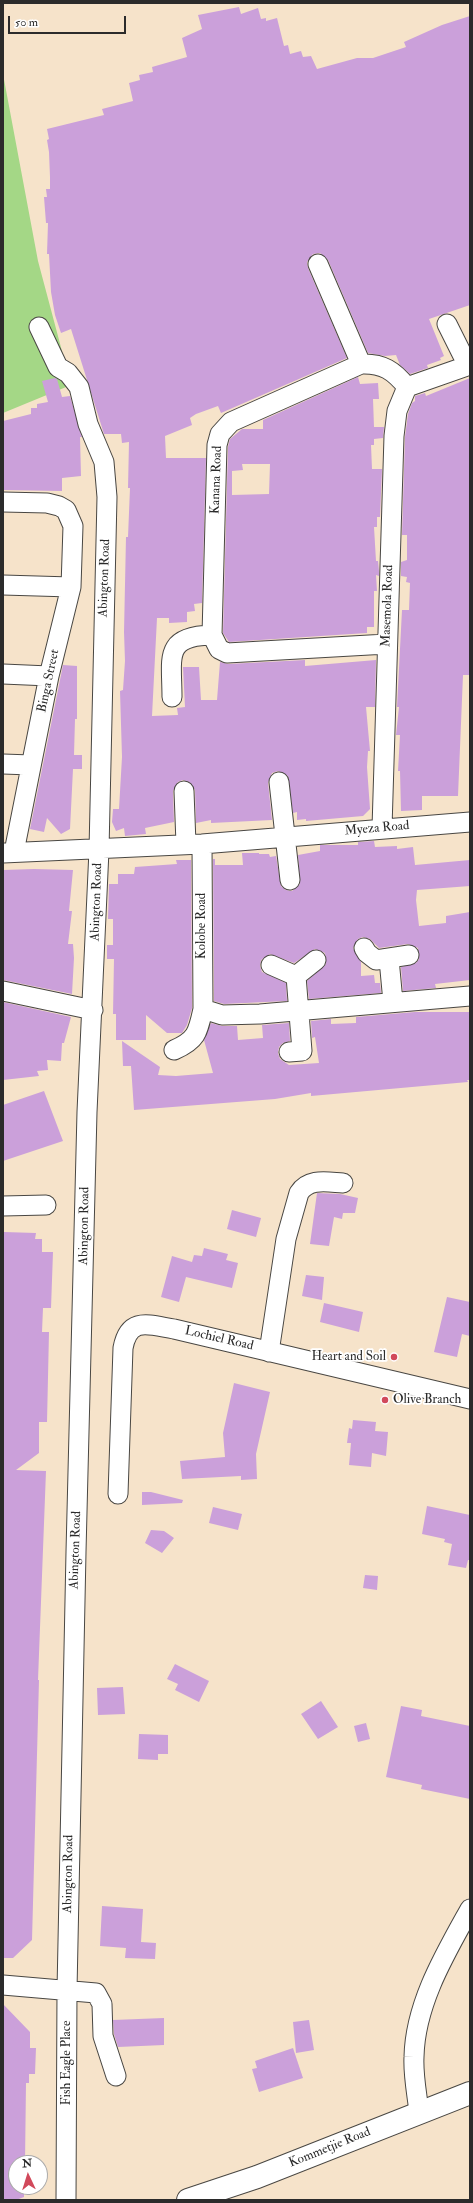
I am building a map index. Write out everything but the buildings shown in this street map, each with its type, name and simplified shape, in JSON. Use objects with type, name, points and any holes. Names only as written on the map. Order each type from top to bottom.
[{"type":"main road","name":"Kommetjie Road","points":[[188,2200],[257,2177],[470,2093]]},
{"type":"street","points":[[318,264],[361,364]]},
{"type":"street","points":[[407,387],[469,366],[447,324]]},
{"type":"street","name":"Abington Road","points":[[39,327],[58,367],[68,373],[79,387],[88,424],[104,462],[107,497],[99,850],[93,1010],[87,1112],[67,1990]]},
{"type":"street","name":"Kanana Road","points":[[212,635],[217,445],[220,434],[231,422],[361,364],[383,366],[397,375],[407,387]]},
{"type":"street","name":"Masemola Road","points":[[382,828],[394,436],[397,411],[407,387]]},
{"type":"street","name":"Binga Street","points":[[3,502],[47,503],[59,506],[66,510],[73,526],[71,587],[49,676],[31,765],[9,852]]},
{"type":"street","points":[[3,585],[71,587]]},
{"type":"street","points":[[172,697],[172,654],[176,645],[194,635],[212,635],[219,649],[227,653],[387,644]]},
{"type":"street","points":[[3,674],[49,676]]},
{"type":"street","points":[[3,764],[31,765]]},
{"type":"street","points":[[279,782],[290,880]]},
{"type":"street","points":[[184,791],[194,844]]},
{"type":"street","name":"Myeza Road","points":[[9,852],[99,850],[194,844],[470,822]]},
{"type":"street","name":"Kolobe Road","points":[[174,1050],[194,1038],[198,1032],[203,1009],[194,844]]},
{"type":"street","points":[[364,948],[367,953],[376,960],[409,955]]},
{"type":"street","points":[[389,959],[393,1002]]},
{"type":"street","points":[[296,976],[316,960]]},
{"type":"street","points":[[271,965],[296,976]]},
{"type":"street","points":[[296,976],[301,1051]]},
{"type":"street","points":[[3,991],[93,1010]]},
{"type":"street","points":[[203,1009],[222,1015],[298,1011],[470,996]]},
{"type":"street","points":[[269,1352],[286,1239],[299,1193],[303,1187],[315,1182],[343,1183]]},
{"type":"street","points":[[3,1206],[46,1205]]},
{"type":"street","name":"Lochiel Road","points":[[118,1494],[123,1348],[125,1336],[130,1329],[136,1325],[145,1324],[159,1326],[470,1399]]},
{"type":"street","points":[[419,2112],[414,2057],[418,2024],[433,1980],[470,1909]]},
{"type":"street","points":[[3,1985],[96,1993],[102,2004],[103,2036],[116,2076]]},
{"type":"street","name":"Fish Eagle Place","points":[[66,2200],[67,1990]]},
{"type":"green space","points":[[3,74],[38,261],[71,385],[3,413]]},
{"type":"place","name":"Heart and Soil","points":[[394,1357]]},
{"type":"place","name":"Olive Branch","points":[[385,1400]]}]
